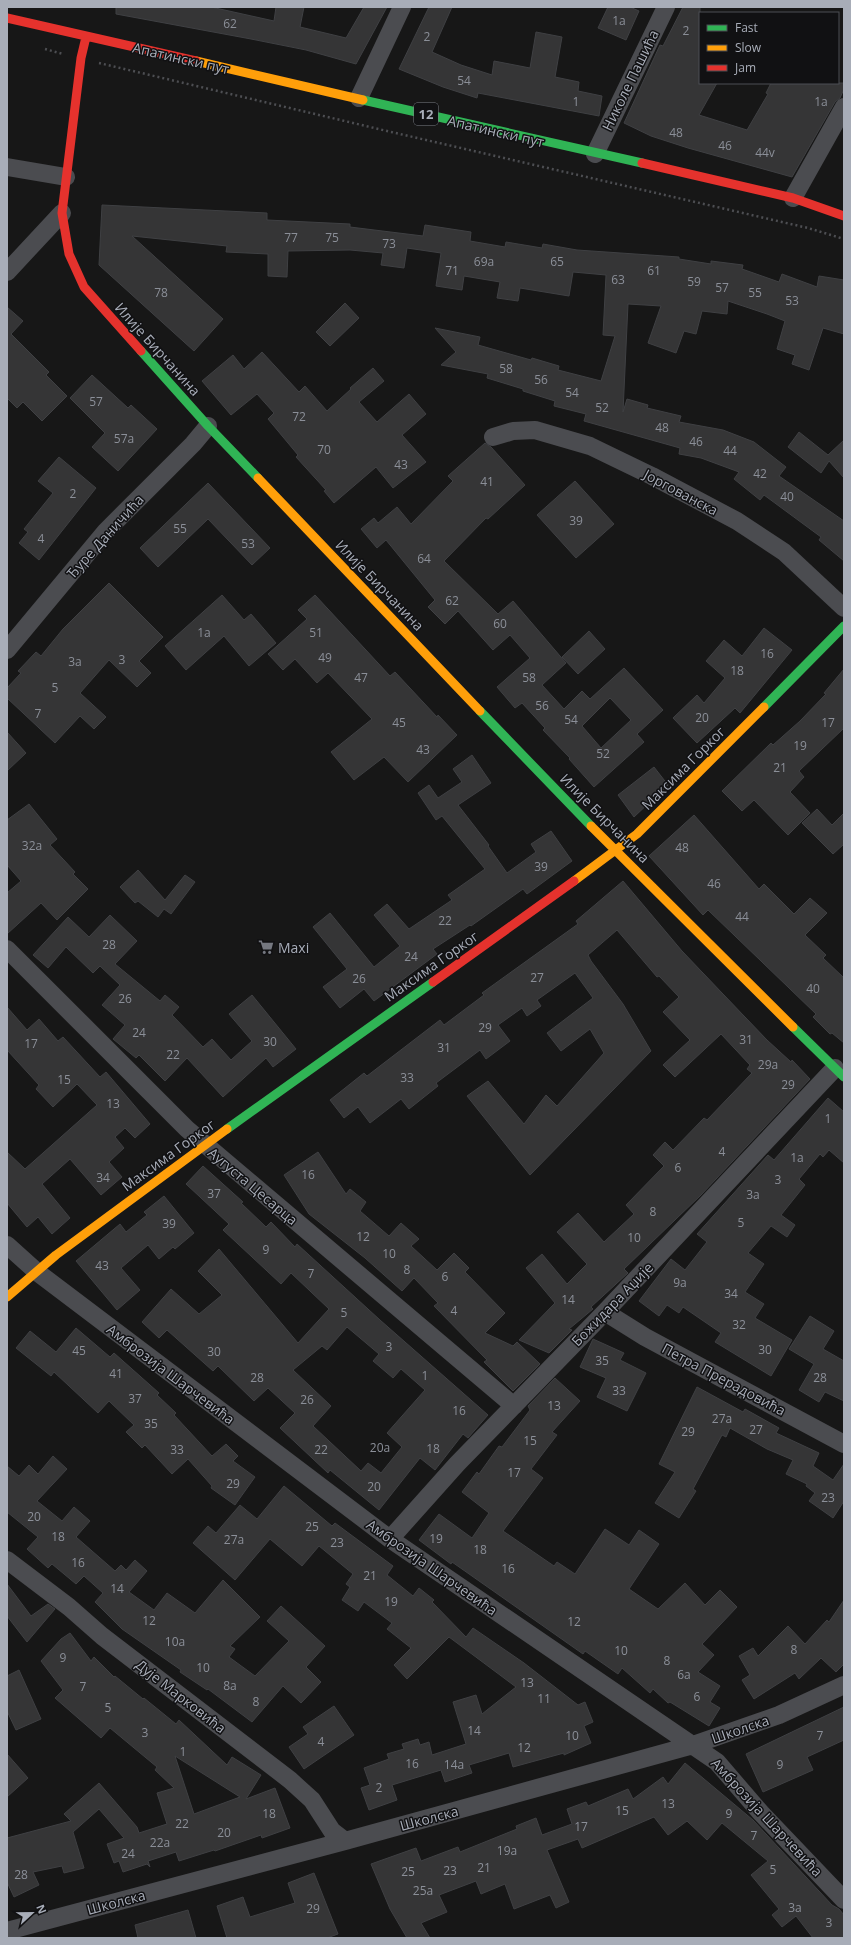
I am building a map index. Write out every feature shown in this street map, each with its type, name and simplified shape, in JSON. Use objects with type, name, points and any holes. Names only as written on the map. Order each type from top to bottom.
[{"type":"street","points":[[359,98],[402,7]]},
{"type":"street","name":"Николе Пашића","points":[[595,154],[666,7]]},
{"type":"street","name":"Апатински пут","points":[[7,18],[359,98],[595,154],[794,198],[844,216]]},
{"type":"street","name":"Илије Бирчанина","points":[[86,36],[81,58],[62,214],[69,254],[84,287],[208,426],[616,851],[839,1072]]},
{"type":"street","points":[[794,198],[844,107]]},
{"type":"street","points":[[7,167],[66,176]]},
{"type":"street","points":[[7,272],[62,214]]},
{"type":"street","name":"Ђуре Даничића","points":[[10,641],[106,532],[193,444],[208,426]]},
{"type":"street","name":"Јоргованска","points":[[493,437],[513,431],[535,430],[590,446],[652,476],[737,521],[784,552],[844,608]]},
{"type":"street","name":"Максима Горког","points":[[7,1297],[56,1256],[204,1145],[616,851],[637,834],[844,626]]},
{"type":"street","name":"Аугуста Цесарца","points":[[7,949],[204,1145],[514,1406]]},
{"type":"street","name":"Божидара Аџије","points":[[390,1539],[457,1464],[839,1072]]},
{"type":"street","name":"Амброзија Шарчевића","points":[[7,1245],[36,1272],[390,1539],[717,1762],[761,1813],[844,1900]]},
{"type":"street","name":"Петра Прерадовића","points":[[605,1312],[645,1337],[844,1444]]},
{"type":"street","name":"Дује Марковића","points":[[7,1560],[69,1606],[108,1641],[290,1780],[312,1800],[332,1831],[345,1841]]},
{"type":"street","name":"Школска","points":[[7,1931],[345,1841],[693,1745],[780,1715],[844,1685]]},
{"type":"path","points":[[44,48],[365,126],[808,228],[844,239]]},
{"type":"building","points":[[116,7],[211,7],[274,21],[276,7],[304,7],[300,27],[346,38],[364,7],[387,7],[356,64],[306,50],[116,14]]},
{"type":"building","points":[[429,7],[452,7],[432,52],[461,65],[492,75],[494,61],[530,68],[536,32],[562,37],[555,77],[579,82],[578,91],[602,96],[599,116],[478,93],[477,98],[443,87],[399,69]]},
{"type":"building","points":[[608,7],[630,7],[639,11],[626,40],[598,28]]},
{"type":"building","points":[[683,7],[700,7],[699,84],[716,84],[699,115],[747,130],[768,94],[766,93],[770,84],[844,83],[844,89],[792,177],[688,148],[651,136],[624,123],[660,45],[663,46]]},
{"type":"building","points":[[102,205],[267,213],[267,220],[350,224],[350,227],[423,236],[425,225],[471,232],[470,241],[505,247],[506,242],[542,248],[543,244],[577,250],[679,257],[679,259],[711,264],[711,261],[743,265],[742,269],[779,282],[782,274],[817,287],[819,276],[844,280],[844,334],[823,328],[809,370],[792,364],[795,355],[777,349],[785,321],[767,314],[728,301],[727,314],[702,311],[696,334],[684,331],[676,353],[648,343],[661,306],[628,304],[623,412],[627,399],[648,405],[647,408],[681,416],[679,422],[723,430],[754,442],[786,467],[779,476],[844,521],[844,561],[819,540],[821,537],[764,495],[760,500],[734,479],[739,472],[701,458],[679,454],[680,448],[584,421],[586,414],[554,406],[555,401],[487,378],[488,374],[441,365],[456,352],[435,328],[480,337],[478,345],[531,360],[532,358],[559,366],[558,370],[601,381],[615,336],[603,335],[606,275],[573,272],[569,296],[520,288],[518,301],[497,298],[500,282],[464,276],[462,290],[436,286],[441,253],[407,248],[404,268],[381,265],[383,253],[350,250],[288,251],[287,277],[268,276],[268,254],[226,252],[227,246],[132,236],[223,319],[194,351],[99,265]]},
{"type":"building","points":[[345,303],[359,318],[330,346],[316,332]]},
{"type":"building","points":[[7,307],[23,321],[11,334],[49,372],[46,375],[67,396],[42,421],[23,402],[17,408],[7,398]]},
{"type":"building","points":[[262,352],[299,392],[305,386],[327,411],[373,368],[384,381],[359,402],[377,422],[409,394],[426,414],[402,435],[426,462],[393,488],[376,467],[334,503],[324,491],[326,490],[296,457],[298,455],[268,419],[274,413],[257,394],[231,415],[202,381],[233,355],[244,369]]},
{"type":"building","points":[[92,375],[128,408],[131,405],[157,429],[118,471],[92,447],[105,433],[70,398]]},
{"type":"building","points":[[799,432],[828,455],[844,440],[844,478],[829,461],[821,473],[788,447]]},
{"type":"building","points":[[485,443],[491,447],[525,485],[488,519],[486,518],[444,561],[498,614],[513,601],[566,663],[542,685],[564,709],[582,691],[590,699],[624,668],[663,710],[637,734],[644,742],[594,787],[569,759],[570,758],[543,730],[545,728],[522,703],[515,708],[497,687],[530,658],[510,635],[493,650],[458,611],[445,624],[428,607],[435,600],[386,540],[377,548],[361,529],[374,518],[378,523],[397,507],[411,524],[453,481],[448,476]],"holes":[[[610,698],[631,720],[601,748],[582,726]]]},
{"type":"building","points":[[59,457],[96,488],[39,560],[19,543],[28,532],[24,529],[53,493],[38,481]]},
{"type":"building","points":[[575,481],[614,524],[576,558],[537,515]]},
{"type":"building","points":[[208,483],[270,548],[252,565],[208,519],[158,567],[140,548]]},
{"type":"building","points":[[109,583],[163,637],[139,661],[151,673],[137,687],[109,660],[80,693],[106,717],[94,729],[80,716],[55,743],[7,698],[7,688],[21,673],[18,671],[36,652],[41,656],[63,629]]},
{"type":"building","points":[[222,595],[244,620],[251,614],[276,643],[249,666],[224,636],[186,670],[165,646]]},
{"type":"building","points":[[315,595],[390,676],[395,672],[437,717],[438,715],[457,735],[408,782],[384,757],[354,780],[331,752],[372,719],[328,673],[317,683],[295,659],[283,670],[268,654],[307,619],[298,610]]},
{"type":"building","points":[[764,628],[792,650],[740,713],[735,708],[697,743],[673,718],[697,695],[704,703],[725,678],[706,661],[724,640],[742,656]]},
{"type":"building","points":[[589,631],[605,649],[578,674],[562,657]]},
{"type":"building","points":[[844,669],[844,728],[799,771],[804,777],[790,792],[810,813],[788,835],[754,800],[742,811],[722,791],[771,743],[773,745],[800,721],[826,694],[824,693]]},
{"type":"building","points":[[7,732],[26,753],[7,771]]},
{"type":"building","points":[[472,755],[491,783],[458,805],[489,845],[488,846],[507,873],[536,852],[531,844],[551,831],[572,861],[527,894],[523,889],[471,926],[470,925],[433,949],[437,954],[374,1001],[364,989],[340,1008],[323,987],[347,969],[313,927],[330,913],[374,967],[400,946],[374,915],[387,904],[409,929],[452,900],[448,895],[485,869],[442,816],[436,820],[418,793],[429,785],[438,798],[462,782],[453,769]]},
{"type":"building","points":[[654,767],[668,785],[634,817],[618,795]]},
{"type":"building","points":[[29,804],[57,839],[50,845],[75,872],[73,874],[88,889],[57,920],[41,903],[7,934],[7,893],[21,881],[7,865],[7,820]]},
{"type":"building","points":[[817,809],[832,825],[844,813],[844,844],[833,854],[802,823]]},
{"type":"building","points":[[694,815],[759,889],[764,884],[794,914],[810,898],[827,913],[805,935],[826,955],[823,958],[844,978],[844,1043],[832,1033],[830,1034],[813,1017],[816,1014],[708,910],[703,915],[649,856]]},
{"type":"building","points":[[138,870],[165,900],[185,875],[195,882],[171,914],[164,909],[158,917],[138,901],[135,903],[120,887]]},
{"type":"building","points":[[623,881],[682,951],[767,1040],[791,1062],[792,1060],[810,1079],[701,1195],[624,1269],[628,1273],[591,1307],[593,1309],[569,1329],[572,1330],[549,1353],[519,1340],[555,1303],[526,1268],[542,1254],[567,1284],[587,1264],[557,1232],[578,1213],[604,1242],[634,1214],[626,1205],[664,1166],[653,1155],[665,1142],[673,1150],[704,1118],[707,1120],[752,1073],[747,1069],[750,1065],[721,1034],[675,1077],[663,1065],[690,1040],[663,1012],[679,997],[659,976],[657,977],[617,930],[588,955],[623,1004],[651,1051],[530,1175],[467,1096],[488,1081],[524,1124],[546,1095],[557,1106],[604,1053],[590,1029],[561,1051],[547,1033],[593,998],[575,973],[537,1000],[541,1006],[527,1016],[522,1008],[498,1025],[510,1041],[486,1059],[480,1050],[436,1083],[438,1086],[409,1109],[401,1099],[370,1123],[358,1107],[344,1118],[330,1100],[364,1073],[367,1076],[440,1020],[444,1025],[484,995],[482,993],[578,924],[576,921]]},
{"type":"building","points":[[110,915],[137,941],[115,964],[160,1001],[165,995],[179,1007],[172,1015],[203,1047],[212,1039],[231,1060],[252,1041],[229,1014],[252,995],[296,1049],[273,1067],[266,1058],[223,1097],[187,1058],[165,1081],[139,1055],[136,1058],[113,1039],[125,1025],[102,1005],[120,985],[100,966],[93,973],[66,947],[48,968],[33,955],[68,917],[89,937]]},
{"type":"building","points":[[7,1007],[27,1030],[39,1019],[58,1041],[63,1037],[100,1077],[106,1072],[150,1124],[135,1138],[125,1128],[115,1137],[124,1148],[109,1162],[122,1177],[101,1195],[70,1159],[42,1184],[70,1218],[52,1234],[38,1217],[27,1227],[7,1203],[7,1152],[25,1169],[97,1105],[77,1084],[53,1107],[36,1089],[39,1085],[7,1050]]},
{"type":"building","points":[[828,1098],[844,1112],[844,1163],[829,1150],[823,1157],[820,1154],[799,1179],[805,1185],[781,1215],[795,1225],[787,1237],[771,1226],[748,1253],[764,1264],[745,1292],[764,1304],[755,1318],[792,1340],[771,1376],[715,1342],[721,1333],[683,1307],[679,1313],[667,1305],[659,1316],[639,1301],[671,1259],[685,1270],[707,1242],[697,1234],[768,1155],[774,1160]]},
{"type":"building","points":[[318,1152],[346,1194],[350,1189],[366,1202],[360,1211],[389,1236],[401,1223],[419,1239],[411,1246],[437,1270],[454,1253],[469,1268],[465,1272],[505,1313],[485,1333],[513,1346],[517,1342],[540,1364],[513,1391],[484,1362],[487,1360],[434,1306],[438,1303],[414,1278],[402,1291],[365,1258],[309,1214],[284,1175]]},
{"type":"building","points":[[203,1166],[243,1202],[241,1203],[266,1227],[271,1222],[295,1247],[297,1244],[380,1320],[488,1415],[468,1438],[463,1434],[435,1470],[420,1458],[379,1510],[330,1470],[328,1473],[280,1428],[295,1413],[268,1388],[254,1401],[218,1366],[213,1371],[167,1330],[159,1338],[142,1322],[171,1289],[199,1314],[222,1295],[198,1271],[219,1249],[298,1343],[329,1309],[291,1273],[281,1284],[223,1230],[229,1224],[186,1184]],"holes":[[[347,1327],[379,1354],[373,1361],[393,1378],[401,1369],[425,1390],[387,1433],[402,1447],[381,1473],[368,1463],[361,1471],[313,1426],[331,1406],[293,1370],[322,1346],[327,1350]]]},
{"type":"building","points":[[164,1196],[194,1233],[175,1249],[173,1247],[159,1259],[148,1245],[121,1268],[140,1290],[117,1310],[76,1261],[120,1224],[126,1232],[147,1215],[144,1212]]},
{"type":"building","points":[[810,1316],[834,1331],[823,1349],[844,1361],[844,1401],[825,1392],[819,1402],[799,1390],[814,1364],[789,1349]]},
{"type":"building","points":[[76,1328],[110,1357],[114,1353],[159,1393],[157,1395],[176,1413],[174,1415],[212,1456],[226,1444],[238,1456],[233,1461],[255,1477],[235,1505],[211,1488],[212,1486],[188,1459],[172,1474],[145,1445],[142,1448],[126,1432],[134,1425],[109,1401],[98,1413],[54,1372],[51,1376],[16,1348],[30,1331],[56,1352]]},
{"type":"building","points":[[593,1339],[624,1353],[620,1360],[646,1373],[627,1411],[597,1397],[606,1378],[580,1367]]},
{"type":"building","points":[[555,1378],[580,1401],[552,1432],[557,1435],[531,1469],[543,1478],[503,1531],[554,1566],[557,1562],[575,1574],[605,1529],[629,1545],[639,1530],[659,1544],[629,1589],[658,1609],[685,1583],[705,1605],[720,1590],[737,1607],[702,1644],[714,1655],[698,1672],[720,1686],[710,1702],[720,1708],[709,1726],[670,1702],[668,1703],[653,1689],[650,1693],[622,1668],[618,1674],[585,1651],[583,1654],[452,1562],[451,1564],[419,1540],[439,1514],[472,1538],[489,1513],[462,1492],[477,1472],[479,1474],[499,1446],[502,1447],[530,1410],[528,1406]]},
{"type":"building","points":[[697,1387],[743,1412],[745,1409],[779,1428],[776,1433],[819,1453],[813,1466],[833,1480],[844,1464],[844,1501],[833,1518],[809,1501],[815,1493],[806,1486],[807,1484],[786,1474],[793,1460],[767,1449],[730,1428],[726,1437],[722,1435],[693,1489],[696,1491],[679,1518],[655,1503],[675,1472],[659,1464]]},
{"type":"building","points":[[53,1456],[67,1469],[37,1501],[62,1521],[74,1507],[90,1521],[76,1537],[115,1571],[121,1565],[126,1570],[135,1560],[147,1571],[129,1592],[154,1610],[167,1593],[195,1613],[223,1580],[260,1617],[230,1646],[235,1649],[229,1657],[255,1676],[289,1641],[267,1621],[281,1606],[325,1646],[306,1667],[321,1682],[301,1703],[283,1686],[252,1722],[208,1689],[207,1690],[180,1672],[181,1670],[122,1629],[95,1602],[103,1593],[84,1576],[76,1584],[52,1564],[48,1568],[27,1549],[38,1537],[7,1512],[7,1466],[19,1476],[29,1465],[38,1474]]},
{"type":"building","points":[[284,1486],[332,1526],[335,1523],[393,1566],[387,1575],[413,1596],[419,1588],[434,1600],[432,1602],[466,1637],[473,1628],[524,1663],[578,1705],[585,1702],[593,1722],[584,1726],[591,1743],[564,1755],[564,1753],[513,1767],[509,1753],[469,1765],[472,1773],[445,1782],[441,1770],[392,1785],[397,1800],[369,1810],[361,1788],[370,1785],[364,1768],[389,1759],[387,1754],[404,1749],[402,1744],[418,1739],[420,1745],[429,1742],[432,1755],[466,1744],[453,1702],[476,1695],[482,1714],[516,1687],[449,1637],[407,1679],[394,1665],[411,1648],[387,1629],[392,1623],[364,1602],[358,1611],[342,1600],[350,1587],[346,1584],[353,1574],[319,1546],[302,1566],[270,1539],[235,1580],[193,1543],[208,1526],[216,1533],[240,1505],[257,1519]]},
{"type":"building","points":[[7,1584],[31,1616],[48,1604],[55,1609],[27,1642],[7,1616]]},
{"type":"building","points":[[844,1600],[844,1664],[836,1672],[821,1658],[799,1679],[795,1673],[754,1699],[742,1680],[750,1675],[739,1656],[753,1648],[758,1656],[788,1626],[805,1644],[827,1620],[829,1622]]},
{"type":"building","points":[[70,1633],[91,1661],[94,1657],[114,1677],[115,1676],[176,1724],[179,1720],[227,1765],[232,1757],[261,1775],[246,1799],[275,1788],[290,1828],[262,1838],[261,1835],[215,1851],[214,1850],[179,1861],[176,1852],[148,1861],[150,1867],[147,1864],[123,1872],[119,1861],[114,1863],[107,1844],[124,1838],[99,1809],[73,1832],[84,1868],[64,1873],[62,1866],[33,1872],[39,1885],[14,1897],[7,1882],[7,1838],[71,1821],[64,1814],[99,1783],[137,1827],[139,1833],[167,1824],[157,1793],[174,1788],[155,1770],[157,1767],[110,1728],[101,1738],[55,1698],[63,1690],[41,1661],[61,1639]],"holes":[[[175,1756],[240,1797],[194,1814]]]},
{"type":"building","points":[[19,1670],[41,1719],[16,1730],[7,1711],[7,1676]]},
{"type":"building","points":[[334,1706],[354,1735],[304,1769],[289,1747],[308,1734],[303,1727]]},
{"type":"building","points":[[844,1707],[844,1740],[807,1757],[813,1770],[763,1792],[746,1754]]},
{"type":"building","points":[[7,1754],[28,1778],[7,1797]]},
{"type":"building","points":[[685,1763],[753,1820],[832,1905],[839,1909],[844,1915],[844,1938],[813,1938],[796,1916],[782,1927],[772,1915],[779,1909],[751,1875],[768,1861],[722,1823],[707,1840],[687,1821],[668,1835],[654,1817],[582,1848],[578,1839],[547,1850],[569,1902],[556,1908],[550,1895],[514,1909],[505,1884],[481,1894],[476,1881],[439,1895],[447,1912],[421,1923],[430,1938],[407,1938],[390,1909],[371,1864],[416,1848],[421,1861],[458,1847],[460,1852],[517,1829],[516,1826],[536,1818],[542,1835],[572,1824],[567,1809],[586,1802],[588,1806],[628,1789],[633,1799],[663,1777],[668,1784]]},
{"type":"building","points":[[314,1873],[338,1934],[327,1938],[227,1938],[217,1906],[243,1897],[250,1917],[295,1903],[288,1883]]},
{"type":"building","points":[[188,1910],[196,1938],[138,1938],[135,1925]]},
{"type":"traffic: fast","points":[[363,100],[642,163]]},
{"type":"traffic: fast","points":[[141,351],[208,426],[258,478]]},
{"type":"traffic: fast","points":[[764,707],[844,626]]},
{"type":"traffic: fast","points":[[480,711],[591,826]]},
{"type":"traffic: fast","points":[[227,1129],[433,982]]},
{"type":"traffic: fast","points":[[793,1027],[844,1077]]},
{"type":"traffic: slow","points":[[196,61],[363,100]]},
{"type":"traffic: slow","points":[[258,478],[480,711]]},
{"type":"traffic: slow","points":[[574,881],[637,834],[764,707]]},
{"type":"traffic: slow","points":[[591,826],[793,1027]]},
{"type":"traffic: slow","points":[[7,1297],[56,1255],[227,1129]]},
{"type":"traffic: jam","points":[[7,18],[196,61]]},
{"type":"traffic: jam","points":[[86,37],[81,58],[62,213],[69,254],[84,287],[141,351]]},
{"type":"traffic: jam","points":[[642,163],[793,198],[844,216]]},
{"type":"traffic: jam","points":[[433,982],[574,881]]},
{"type":"place","name":"Maxi","points":[[266,947]]}]
